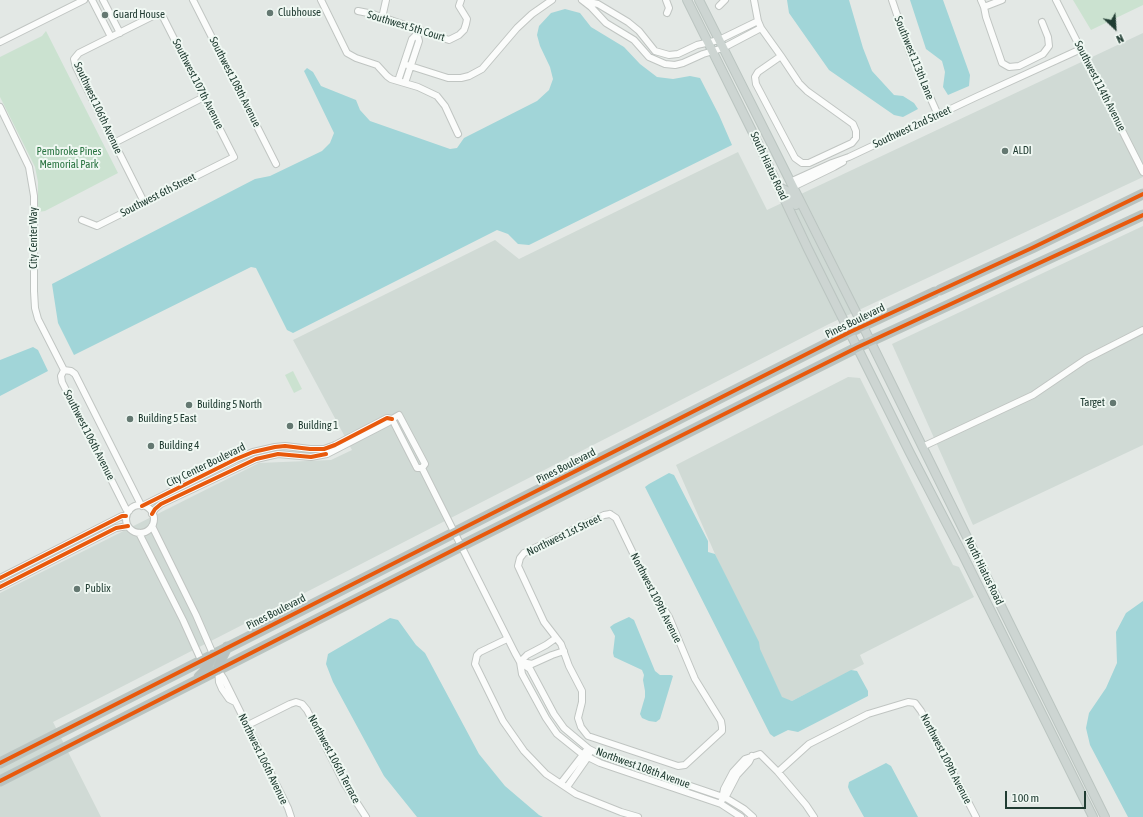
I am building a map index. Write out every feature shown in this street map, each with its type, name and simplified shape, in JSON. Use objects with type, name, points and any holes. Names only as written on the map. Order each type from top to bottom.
[{"type":"highway","name":"Pines Boulevard","points":[[0,763],[850,332],[1032,248],[1143,194]]},
{"type":"highway","points":[[0,781],[195,681],[858,347],[1143,215]]},
{"type":"highway","points":[[218,670],[221,659],[227,647]]},
{"type":"highway","points":[[195,681],[204,672],[213,654]]},
{"type":"main road","name":"South Hiatus Road","points":[[687,0],[850,332]]},
{"type":"main road","name":"South Hiatus Road","points":[[699,0],[863,326]]},
{"type":"main road","points":[[755,137],[765,147],[780,178],[785,183],[792,185]]},
{"type":"main road","points":[[779,187],[791,196],[806,224],[814,229]]},
{"type":"main road","name":"North Hiatus Road","points":[[863,326],[1105,817]]},
{"type":"main road","name":"North Hiatus Road","points":[[850,332],[1094,817]]},
{"type":"main road","points":[[1056,743],[1067,750],[1089,792],[1094,795]]},
{"type":"street","points":[[0,42],[84,0]]},
{"type":"street","points":[[92,0],[111,37],[120,33],[103,0]]},
{"type":"street","name":"Southwest 108th Avenue","points":[[193,0],[276,164]]},
{"type":"street","points":[[321,0],[347,53],[356,58],[377,65],[387,76],[437,96],[445,106],[458,134]]},
{"type":"street","points":[[382,18],[386,0]]},
{"type":"street","name":"Southwest 5th Court","points":[[358,11],[373,14],[418,32],[449,40],[462,33],[466,24],[467,19],[460,8],[461,0]]},
{"type":"street","points":[[666,0],[669,8],[668,13]]},
{"type":"street","points":[[719,6],[725,0]]},
{"type":"street","points":[[754,0],[758,21],[761,28],[781,56],[799,83],[807,91],[852,124],[856,131],[856,138],[852,143],[809,163],[802,163],[795,158],[756,84],[755,77],[758,72],[781,56]]},
{"type":"street","name":"Southwest 113th Lane","points":[[892,0],[909,50],[938,115]]},
{"type":"street","points":[[981,0],[1002,63],[1009,67],[1019,66],[1044,54],[1049,46],[1048,37],[1042,22]]},
{"type":"street","points":[[984,7],[1002,0]]},
{"type":"street","name":"Southwest 114th Avenue","points":[[1056,0],[1143,172]]},
{"type":"street","points":[[407,65],[448,78],[470,76],[482,69],[517,28],[550,1]]},
{"type":"street","points":[[584,1],[598,4],[628,22],[639,31],[655,51],[661,54],[678,54],[697,45],[708,43],[721,44],[761,28]]},
{"type":"street","points":[[584,1],[606,23],[634,40],[649,57],[659,63],[670,65],[679,64],[712,52],[721,44],[758,21]]},
{"type":"street","name":"Southwest 107th Avenue","points":[[120,33],[159,15],[163,17],[234,156]]},
{"type":"street","points":[[103,21],[112,17]]},
{"type":"street","points":[[402,82],[412,39],[418,32]]},
{"type":"street","name":"Southwest 106th Avenue","points":[[111,37],[75,56],[74,62],[144,202]]},
{"type":"street","name":"Southwest 2nd Street","points":[[792,185],[834,167],[849,157],[1081,49]]},
{"type":"street","points":[[114,143],[204,97]]},
{"type":"street","name":"City Center Way","points":[[0,107],[29,167],[34,196],[35,308],[40,323],[64,370]]},
{"type":"street","name":"Southwest 6th Street","points":[[82,220],[97,226],[234,156]]},
{"type":"street","points":[[922,447],[1033,395],[1086,359],[1143,330]]},
{"type":"street","name":"Southwest 106th Avenue","points":[[128,513],[62,382],[64,370],[71,371],[75,374],[141,506]]},
{"type":"street","name":"Northwest 108th Avenue","points":[[399,415],[425,464],[422,468]]},
{"type":"street","name":"City Center Boulevard","points":[[152,514],[161,504],[256,459],[278,454],[311,457],[327,454],[389,422],[399,415]]},
{"type":"street","name":"City Center Boulevard","points":[[141,506],[249,454],[264,449],[285,446],[310,449],[327,448],[387,418],[392,419]]},
{"type":"street","name":"Northwest 108th Avenue","points":[[392,419],[417,468],[422,468]]},
{"type":"street","name":"Northwest 108th Avenue","points":[[422,468],[507,639],[520,662],[522,674],[546,718],[557,734],[582,754],[607,766],[721,804],[741,817]]},
{"type":"street","points":[[128,526],[116,528],[2,586],[0,578],[128,513],[134,507],[141,506],[150,510],[152,514],[152,526],[196,615],[213,654]]},
{"type":"street","points":[[128,513],[128,526],[134,532],[145,532],[152,526]]},
{"type":"street","name":"Northwest 1st Street","points":[[556,638],[544,622],[518,566],[520,558],[524,554],[604,515],[610,514]]},
{"type":"street","name":"Northwest 109th Avenue","points":[[564,651],[569,666],[582,691],[582,702],[578,718],[581,727],[588,736],[678,766],[685,765],[722,731],[721,721],[695,679],[669,617],[646,580],[616,518],[610,514]]},
{"type":"street","points":[[139,533],[186,626],[201,660]]},
{"type":"street","points":[[556,638],[564,651],[552,654],[532,664],[520,662],[526,655],[556,638]]},
{"type":"street","points":[[507,639],[480,652],[477,655],[475,664],[504,721],[524,751],[546,774],[576,794],[620,814],[638,817]]},
{"type":"street","name":"Northwest 108th Avenue","points":[[520,662],[530,669],[554,714],[564,728],[589,749],[605,757],[724,797],[744,808],[753,817]]},
{"type":"street","name":"Northwest 106th Avenue","points":[[218,670],[219,682],[222,689],[229,699],[235,702],[288,808],[291,817]]},
{"type":"street","name":"Northwest 109th Avenue","points":[[778,772],[809,744],[868,714],[908,702],[915,703],[921,711],[976,817]]},
{"type":"street","name":"Northwest 106th Terrace","points":[[246,726],[290,704],[300,703],[305,706],[344,783],[366,817]]},
{"type":"street","points":[[561,783],[582,754],[589,749]]},
{"type":"street","points":[[567,787],[588,757],[589,749]]},
{"type":"street","points":[[721,804],[724,797],[724,789],[733,772],[745,759],[760,754],[778,772],[806,805],[814,817]]},
{"type":"shaded area","points":[[1143,33],[1143,177],[829,324],[53,722],[101,817],[0,817],[0,593],[259,463],[331,460],[352,450],[293,340],[495,240],[519,259],[738,152],[767,210]]},
{"type":"shaded area","points":[[1143,226],[1143,445],[973,525],[892,344]]},
{"type":"shaded area","points":[[848,377],[860,378],[953,565],[959,567],[974,597],[860,655],[864,664],[792,701],[782,698],[715,554],[676,465]]},
{"type":"green space","points":[[1073,0],[1143,0],[1143,5],[1091,30]]},
{"type":"green space","name":"Pembroke Pines Memorial Park","points":[[46,31],[118,173],[45,211],[38,212],[38,182],[35,167],[0,97],[0,57],[42,36]]},
{"type":"green space","points":[[293,371],[302,389],[294,393],[285,375]]},
{"type":"water","points":[[787,0],[849,0],[863,48],[872,71],[894,95],[903,96],[914,103],[918,109],[903,117],[894,115],[829,70],[789,13]]},
{"type":"water","points":[[910,0],[943,0],[970,75],[969,86],[948,95],[943,87],[945,72],[942,61],[926,49]]},
{"type":"water","points":[[565,9],[580,13],[591,27],[624,47],[640,64],[657,77],[673,79],[690,76],[700,78],[732,145],[529,245],[518,244],[508,234],[497,230],[293,333],[287,330],[256,268],[251,267],[74,355],[58,323],[52,284],[255,179],[270,176],[322,151],[330,143],[334,133],[304,71],[307,68],[313,72],[321,86],[356,100],[360,110],[370,121],[450,149],[457,148],[464,138],[537,101],[549,90],[553,79],[550,67],[540,46],[537,35],[539,26],[551,13]]},
{"type":"water","points":[[33,347],[38,350],[48,371],[0,396],[0,360]]},
{"type":"water","points":[[669,473],[674,475],[708,541],[708,552],[715,554],[759,642],[760,649],[782,697],[792,701],[851,670],[857,671],[868,691],[868,696],[798,732],[788,730],[774,737],[770,734],[645,487]]},
{"type":"water","points":[[1143,601],[1143,817],[1128,817],[1090,745],[1086,728],[1089,713],[1106,688],[1117,663],[1116,632],[1126,613]]},
{"type":"water","points":[[629,617],[634,620],[655,671],[660,675],[673,676],[660,719],[656,722],[642,718],[640,714],[645,697],[643,680],[644,675],[642,670],[614,657],[615,636],[610,627]]},
{"type":"water","points":[[390,618],[398,620],[416,645],[425,653],[479,754],[505,786],[543,817],[417,817],[384,776],[333,682],[326,664],[328,654]]},
{"type":"water","points":[[886,763],[891,766],[918,817],[864,817],[850,792],[848,787],[849,782]]},
{"type":"cycle path","points":[[0,763],[850,332],[1032,248],[1143,194]]},
{"type":"cycle path","points":[[0,781],[471,541],[858,347],[1143,215]]},
{"type":"cycle path","points":[[142,506],[253,452],[285,446],[324,449],[335,445],[387,418],[392,419]]},
{"type":"cycle path","points":[[152,514],[161,504],[256,459],[278,454],[311,457],[326,454]]},
{"type":"cycle path","points":[[0,578],[122,516],[126,516]]},
{"type":"cycle path","points":[[0,587],[116,528],[128,526]]},
{"type":"place","name":"Clubhouse","points":[[270,13]]},
{"type":"place","name":"Guard House","points":[[105,15]]},
{"type":"place","name":"ALDI","points":[[1005,151]]},
{"type":"place","name":"Target","points":[[1113,403]]},
{"type":"place","name":"Building 5 North","points":[[189,405]]},
{"type":"place","name":"Building 5 East","points":[[130,419]]},
{"type":"place","name":"Building 1","points":[[290,426]]},
{"type":"place","name":"Building 4","points":[[151,446]]},
{"type":"place","name":"Publix","points":[[77,589]]}]
